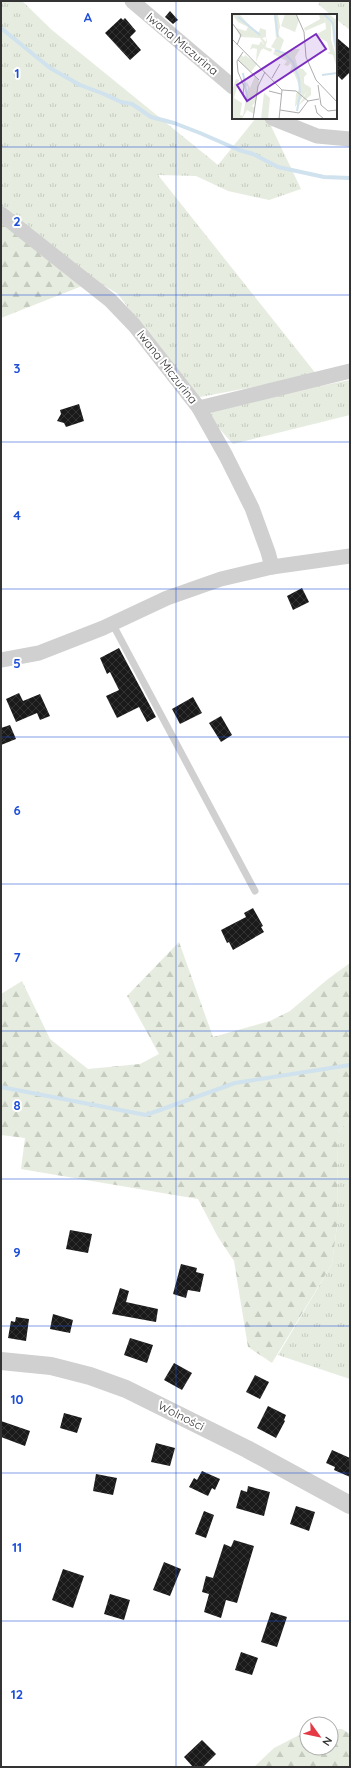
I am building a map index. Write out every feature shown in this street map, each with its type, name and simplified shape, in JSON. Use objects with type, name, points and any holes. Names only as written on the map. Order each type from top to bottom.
[{"type":"street","name":"Iwana Miczurina","points":[[132,1],[232,86]]},
{"type":"street","points":[[275,119],[318,136],[350,139]]},
{"type":"street","name":"Iwana Miczurina","points":[[1,214],[110,300],[134,325],[199,408],[226,456],[252,508],[272,567]]},
{"type":"street","points":[[199,408],[350,372]]},
{"type":"street","points":[[1,660],[39,653],[112,623],[167,598],[221,579],[272,567],[350,556]]},
{"type":"street","name":"Wolności","points":[[1,1361],[57,1368],[90,1376],[126,1389],[247,1449],[350,1505]]},
{"type":"lane","points":[[112,623],[255,891]]},
{"type":"green space","points":[[1,1],[22,1],[52,30],[218,165],[255,119],[264,119],[271,126],[301,189],[269,200],[228,191],[196,176],[158,175],[317,375],[200,397],[192,394],[118,294],[90,277],[1,206]]},
{"type":"green space","points":[[320,1],[350,1],[350,30],[337,20],[337,14],[330,14],[318,4]]},
{"type":"green space","points":[[1,223],[82,286],[1,318]]},
{"type":"green space","points":[[350,380],[350,415],[233,444],[209,417],[213,407]]},
{"type":"green space","points":[[179,942],[213,1037],[270,1021],[290,1011],[328,979],[350,963],[350,1118],[338,1132],[337,1226],[332,1264],[272,1363],[248,1347],[234,1261],[218,1237],[198,1199],[21,1169],[25,1138],[1,1135],[1,994],[22,981],[50,1039],[88,1069],[140,1064],[159,1054],[127,996]]},
{"type":"green space","points":[[350,1118],[350,1379],[278,1355],[332,1264],[337,1226],[338,1132]]},
{"type":"green space","points":[[339,1729],[342,1729],[350,1734],[350,1767],[254,1767],[274,1748],[299,1735],[299,1756],[339,1756]]},
{"type":"building","points":[[170,11],[178,20],[173,24],[165,17]]},
{"type":"building","points":[[121,18],[123,20],[125,18],[136,31],[130,37],[141,50],[130,60],[105,33]]},
{"type":"building","points":[[337,38],[350,49],[350,72],[342,80],[337,75]]},
{"type":"building","points":[[79,404],[84,421],[66,427],[64,423],[57,421],[61,414],[60,410]]},
{"type":"building","points":[[302,588],[309,602],[293,610],[287,596]]},
{"type":"building","points":[[119,648],[156,717],[147,722],[139,707],[117,718],[106,696],[119,690],[110,672],[107,674],[100,658]]},
{"type":"building","points":[[19,693],[23,701],[40,694],[50,716],[40,720],[37,713],[16,722],[6,699]]},
{"type":"building","points":[[193,697],[202,713],[180,724],[172,709]]},
{"type":"building","points":[[221,716],[232,735],[221,742],[209,723]]},
{"type":"building","points":[[10,725],[16,739],[1,745],[1,728]]},
{"type":"building","points":[[253,908],[263,926],[261,927],[264,932],[233,950],[229,942],[227,943],[221,930],[246,917],[244,913]]},
{"type":"building","points":[[70,1230],[92,1234],[88,1253],[66,1249]]},
{"type":"building","points":[[181,1264],[197,1268],[196,1272],[204,1274],[200,1292],[188,1290],[186,1298],[173,1294]]},
{"type":"building","points":[[120,1288],[129,1291],[126,1302],[158,1309],[156,1322],[112,1314]]},
{"type":"building","points":[[53,1314],[73,1320],[70,1333],[50,1329]]},
{"type":"building","points":[[16,1317],[29,1319],[26,1341],[8,1338],[11,1321],[15,1322]]},
{"type":"building","points":[[130,1338],[153,1345],[147,1363],[124,1355]]},
{"type":"building","points":[[174,1363],[192,1373],[182,1390],[164,1380]]},
{"type":"building","points":[[255,1375],[269,1382],[260,1399],[246,1392]]},
{"type":"building","points":[[268,1406],[286,1415],[285,1421],[276,1438],[257,1428]]},
{"type":"building","points":[[64,1413],[82,1418],[77,1433],[60,1428]]},
{"type":"building","points":[[1,1421],[30,1431],[25,1446],[1,1437]]},
{"type":"building","points":[[156,1443],[175,1448],[170,1466],[151,1462]]},
{"type":"building","points":[[332,1450],[350,1458],[350,1477],[334,1470],[335,1467],[326,1463]]},
{"type":"building","points":[[202,1471],[220,1479],[215,1490],[212,1488],[208,1496],[189,1487],[194,1478],[197,1480]]},
{"type":"building","points":[[96,1474],[117,1478],[113,1495],[93,1491]]},
{"type":"building","points":[[248,1486],[270,1492],[264,1516],[236,1508],[241,1490],[247,1492]]},
{"type":"building","points":[[296,1506],[315,1512],[309,1531],[290,1524]]},
{"type":"building","points":[[204,1511],[214,1515],[206,1538],[195,1534]]},
{"type":"building","points":[[234,1540],[254,1546],[237,1603],[226,1600],[221,1618],[204,1612],[209,1594],[202,1592],[206,1576],[213,1578],[224,1544],[231,1547]]},
{"type":"building","points":[[164,1562],[181,1569],[170,1596],[153,1590]]},
{"type":"building","points":[[63,1569],[84,1576],[73,1608],[52,1600]]},
{"type":"building","points":[[110,1594],[130,1600],[124,1620],[104,1614]]},
{"type":"building","points":[[271,1612],[287,1617],[277,1647],[261,1642]]},
{"type":"building","points":[[241,1652],[258,1658],[252,1675],[235,1670]]},
{"type":"building","points":[[202,1740],[216,1754],[203,1767],[193,1767],[184,1757]]},
{"type":"waterway","points":[[1,28],[50,68],[80,85],[121,102],[132,104],[151,117],[174,123],[200,133],[239,150],[253,154],[278,167],[324,177],[350,178]]},
{"type":"waterway","points":[[1,1087],[146,1115],[235,1083],[350,1065]]}]
